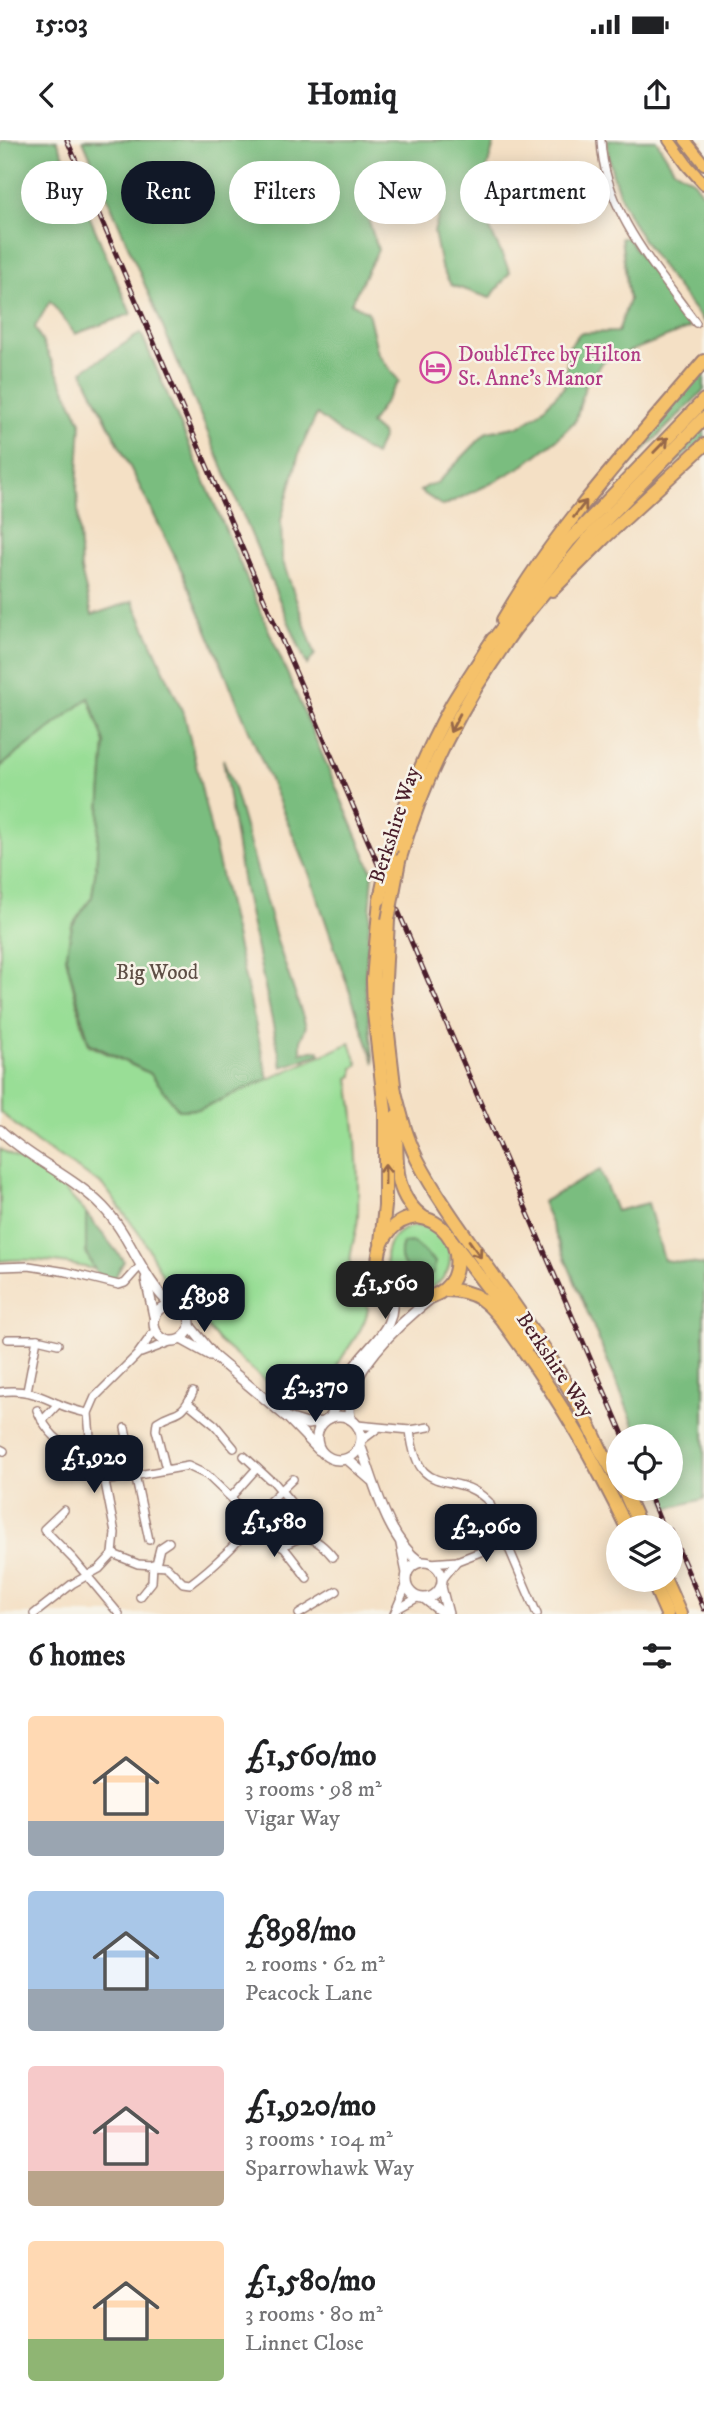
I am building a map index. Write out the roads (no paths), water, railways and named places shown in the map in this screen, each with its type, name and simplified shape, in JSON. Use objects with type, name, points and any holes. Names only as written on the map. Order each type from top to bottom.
[{"type":"highway","points":[[488,647],[531,575],[565,529],[704,361]]},
{"type":"highway","points":[[488,647],[569,541],[704,400]]},
{"type":"highway","points":[[518,624],[593,533],[704,418]]},
{"type":"highway","points":[[518,624],[604,538],[704,445]]},
{"type":"highway","name":"Berkshire Way","points":[[424,1218],[408,1203],[399,1186],[394,1088],[384,999],[388,920],[400,862],[423,790],[446,741],[479,682],[518,624]]},
{"type":"highway","name":"Berkshire Way","points":[[381,1242],[385,1206],[385,1110],[373,980],[380,899],[391,849],[409,796],[453,702],[488,647]]},
{"type":"highway","points":[[394,1088],[405,1129],[418,1160],[467,1237],[556,1366],[587,1418],[602,1452]]},
{"type":"highway","points":[[412,1217],[424,1218],[439,1225],[452,1241],[456,1269],[453,1279],[440,1293],[408,1298],[399,1296],[390,1289],[378,1267],[381,1242],[400,1222],[412,1217]]},
{"type":"highway","name":"Berkshire Way","points":[[452,1241],[527,1338],[606,1459]]},
{"type":"highway","name":"Berkshire Way","points":[[440,1293],[460,1291],[474,1295],[498,1316],[565,1411],[620,1515]]},
{"type":"highway","points":[[657,1592],[667,1614]]},
{"type":"highway","points":[[670,1592],[680,1614]]},
{"type":"main road","points":[[669,140],[704,184]]},
{"type":"main road","points":[[685,140],[704,164]]},
{"type":"street","points":[[601,140],[605,176],[616,202],[638,242],[696,323]]},
{"type":"street","points":[[0,1130],[92,1196],[123,1233],[161,1296],[171,1305],[186,1311],[190,1326],[215,1357],[289,1419],[332,1460],[347,1459],[356,1453],[360,1443],[361,1433],[354,1422],[350,1395],[361,1373],[398,1328],[440,1293]]},
{"type":"street","points":[[0,1267],[29,1266],[119,1285],[143,1268]]},
{"type":"street","points":[[143,1268],[155,1330],[161,1338],[170,1342]]},
{"type":"street","points":[[319,1450],[317,1434],[351,1373],[382,1334],[393,1314],[390,1289]]},
{"type":"street","points":[[154,1316],[161,1308],[171,1305]]},
{"type":"street","points":[[137,1355],[181,1339],[190,1326]]},
{"type":"street","points":[[34,1614],[60,1592],[99,1569],[113,1554],[115,1533],[101,1462],[90,1437],[88,1413],[95,1396],[137,1355],[155,1330]]},
{"type":"street","points":[[9,1339],[37,1339],[58,1344]]},
{"type":"street","points":[[27,1391],[37,1339]]},
{"type":"street","points":[[181,1339],[215,1357]]},
{"type":"street","points":[[0,1392],[27,1391],[88,1413]]},
{"type":"street","points":[[166,1469],[156,1430],[157,1422],[179,1414],[193,1392]]},
{"type":"street","points":[[188,1403],[215,1425],[234,1448]]},
{"type":"street","points":[[42,1421],[58,1404]]},
{"type":"street","points":[[37,1410],[55,1438],[68,1448],[81,1452]]},
{"type":"street","points":[[289,1419],[307,1424],[342,1417],[378,1429],[410,1430],[429,1427]]},
{"type":"street","points":[[125,1428],[149,1540]]},
{"type":"street","points":[[360,1443],[378,1429]]},
{"type":"street","points":[[410,1430],[415,1458],[423,1472],[435,1480],[465,1485],[489,1502],[537,1614]]},
{"type":"street","points":[[360,1443],[371,1480],[400,1544],[407,1573],[406,1586],[396,1611]]},
{"type":"street","points":[[244,1456],[271,1480],[294,1506]]},
{"type":"street","points":[[347,1459],[371,1480]]},
{"type":"street","points":[[105,1481],[188,1466],[197,1469],[231,1497],[252,1520],[262,1525],[307,1578]]},
{"type":"street","points":[[231,1497],[257,1468]]},
{"type":"street","points":[[113,1554],[138,1564],[170,1568],[183,1583],[190,1584],[235,1542],[252,1520],[293,1479]]},
{"type":"street","points":[[64,1510],[44,1529],[119,1614]]},
{"type":"street","points":[[282,1547],[295,1539],[310,1538],[321,1542],[332,1557]]},
{"type":"street","points":[[140,1597],[152,1583],[154,1564],[160,1548],[169,1542]]},
{"type":"street","points":[[407,1573],[412,1566],[457,1561],[506,1542]]},
{"type":"street","points":[[400,1544],[425,1563],[438,1569],[446,1614]]},
{"type":"street","points":[[396,1611],[421,1598],[434,1596],[457,1561]]},
{"type":"street","points":[[406,1586],[412,1594],[446,1614]]},
{"type":"street","points":[[299,1614],[337,1591]]},
{"type":"railway","points":[[67,140],[618,1424]]},
{"type":"railway","points":[[652,1501],[658,1515]]},
{"type":"railway","points":[[683,1560],[704,1609]]},
{"type":"place","name":"DoubleTree by Hilton St. Anne's Manor","points":[[435,367]]},
{"type":"park label","name":"Big Wood","points":[[157,973]]}]
